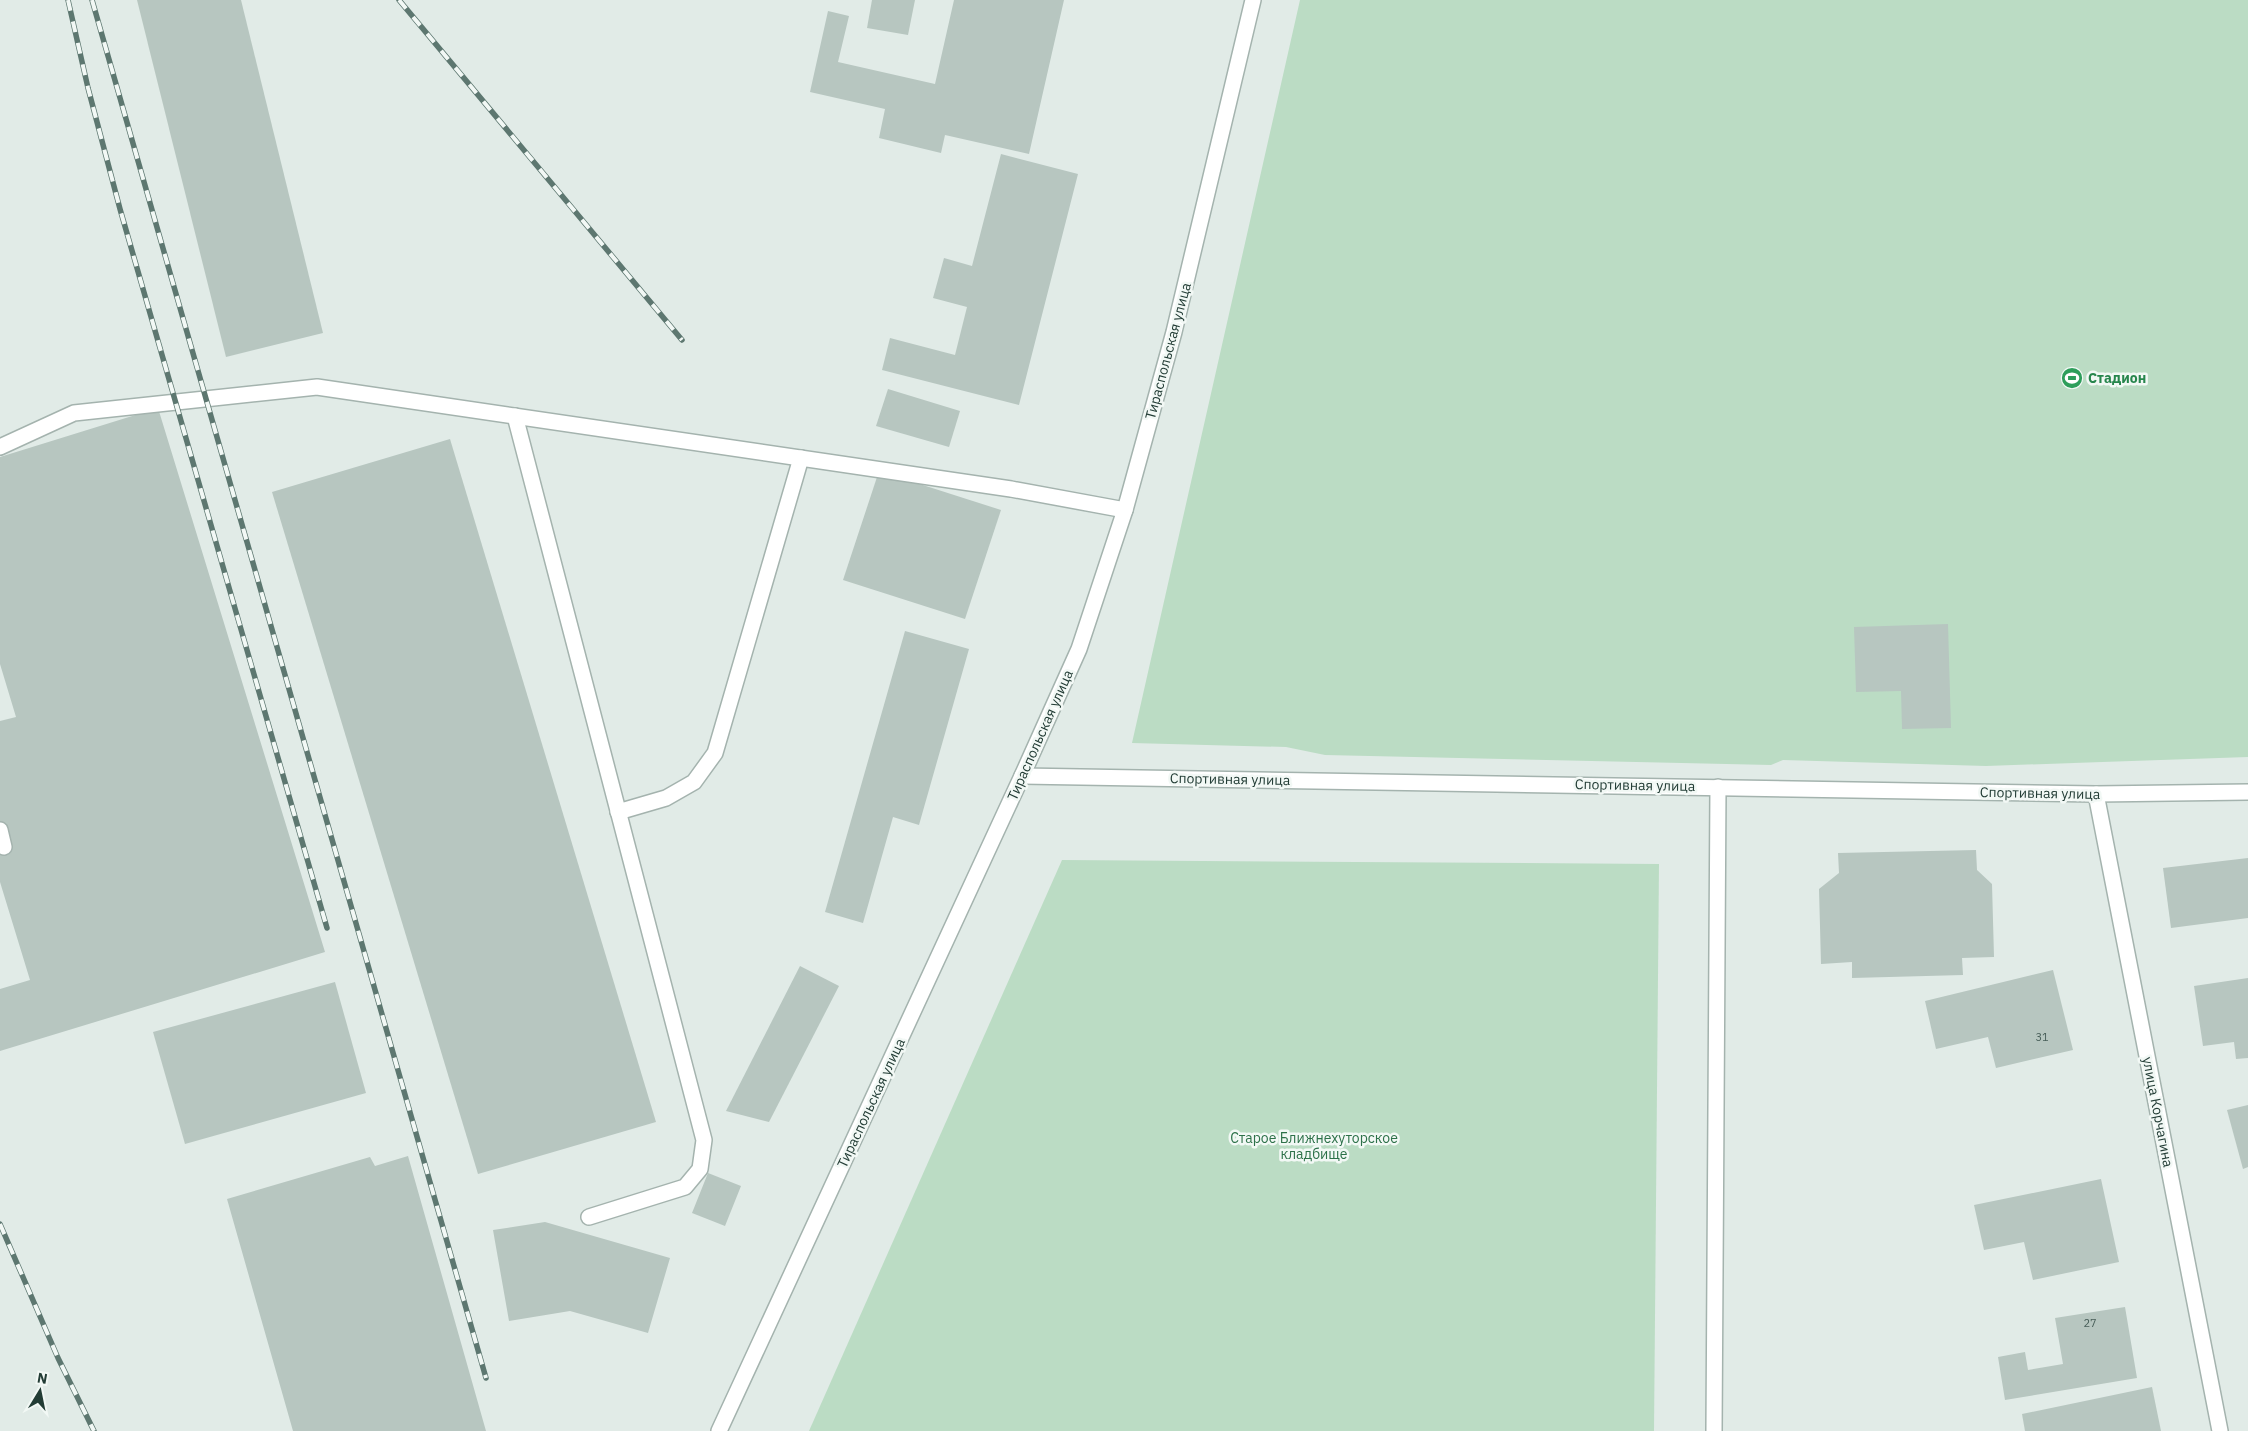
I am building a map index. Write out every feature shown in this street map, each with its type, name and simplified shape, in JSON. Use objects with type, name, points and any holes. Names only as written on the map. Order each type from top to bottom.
[{"type":"street","name":"Тираспольская улица","points":[[719,1431],[1079,649],[1125,510],[1174,332],[1253,0]]},
{"type":"street","points":[[0,447],[74,413],[317,387],[1011,489],[1125,510]]},
{"type":"street","points":[[515,416],[704,1140],[700,1169],[685,1187],[589,1217]]},
{"type":"street","points":[[618,812],[666,798],[694,782],[715,753],[801,458]]},
{"type":"street","name":"Спортивная улица","points":[[1022,776],[2096,794],[2248,792]]},
{"type":"street","points":[[1714,1431],[1718,787]]},
{"type":"street","name":"улица Корчагина","points":[[2096,794],[2220,1431]]},
{"type":"street","points":[[0,830],[4,847]]},
{"type":"green space","points":[[1300,0],[2248,0],[2248,757],[1986,766],[1783,760],[1771,765],[1325,755],[1286,747],[1132,743]]},
{"type":"green space","name":"Старое Ближнехуторское кладбище","points":[[1062,860],[1659,864],[1654,1431],[809,1431]]},
{"type":"building","points":[[137,0],[241,0],[323,333],[226,357]]},
{"type":"building","points":[[872,0],[915,0],[908,35],[867,28]]},
{"type":"building","points":[[954,0],[1064,0],[1029,154],[945,135],[941,153],[879,138],[885,109],[810,92],[828,11],[849,16],[838,62],[935,84]]},
{"type":"building","points":[[1001,154],[1078,174],[1019,405],[882,370],[890,338],[955,355],[967,307],[933,298],[944,258],[972,266]]},
{"type":"building","points":[[888,389],[960,411],[949,447],[876,426]]},
{"type":"building","points":[[158,408],[325,952],[0,1051],[0,989],[30,980],[0,882],[0,721],[16,717],[0,664],[0,457]]},
{"type":"building","points":[[450,439],[656,1122],[478,1174],[272,492]]},
{"type":"building","points":[[879,471],[1001,510],[965,619],[843,580]]},
{"type":"building","points":[[1948,624],[1951,728],[1902,729],[1901,691],[1856,692],[1854,627]]},
{"type":"building","points":[[905,631],[969,649],[919,825],[893,817],[863,923],[825,912]]},
{"type":"building","points":[[1976,850],[1977,870],[1992,884],[1994,957],[1962,958],[1963,975],[1852,978],[1852,962],[1821,964],[1819,889],[1839,873],[1838,853]]},
{"type":"building","points":[[2248,858],[2248,918],[2171,928],[2163,868]]},
{"type":"building","points":[[800,966],[839,986],[769,1122],[726,1111]]},
{"type":"building","points":[[2053,970],[2073,1050],[1996,1068],[1988,1037],[1936,1049],[1925,1001]]},
{"type":"building","points":[[2248,978],[2248,1058],[2236,1059],[2234,1042],[2203,1046],[2194,986]]},
{"type":"building","points":[[335,982],[366,1093],[185,1144],[153,1032]]},
{"type":"building","points":[[2248,1105],[2248,1167],[2243,1169],[2227,1110]]},
{"type":"building","points":[[408,1156],[486,1431],[293,1431],[227,1199],[370,1157],[375,1166]]},
{"type":"building","points":[[708,1173],[741,1186],[725,1226],[692,1213]]},
{"type":"building","points":[[2101,1179],[2119,1262],[2033,1280],[2024,1242],[1984,1250],[1974,1205]]},
{"type":"building","points":[[545,1222],[670,1258],[648,1333],[570,1311],[509,1321],[493,1230]]},
{"type":"building","points":[[2125,1307],[2137,1378],[2005,1400],[1998,1357],[2025,1352],[2028,1370],[2063,1364],[2055,1318]]},
{"type":"building","points":[[2152,1387],[2161,1431],[2025,1431],[2022,1414]]},
{"type":"railway","points":[[68,0],[88,88],[120,209],[327,928]]},
{"type":"railway","points":[[92,0],[486,1378]]},
{"type":"railway","points":[[399,0],[682,340]]},
{"type":"railway","points":[[0,1224],[58,1358],[94,1431]]},
{"type":"place","name":"Стадион","points":[[2072,378]]}]
